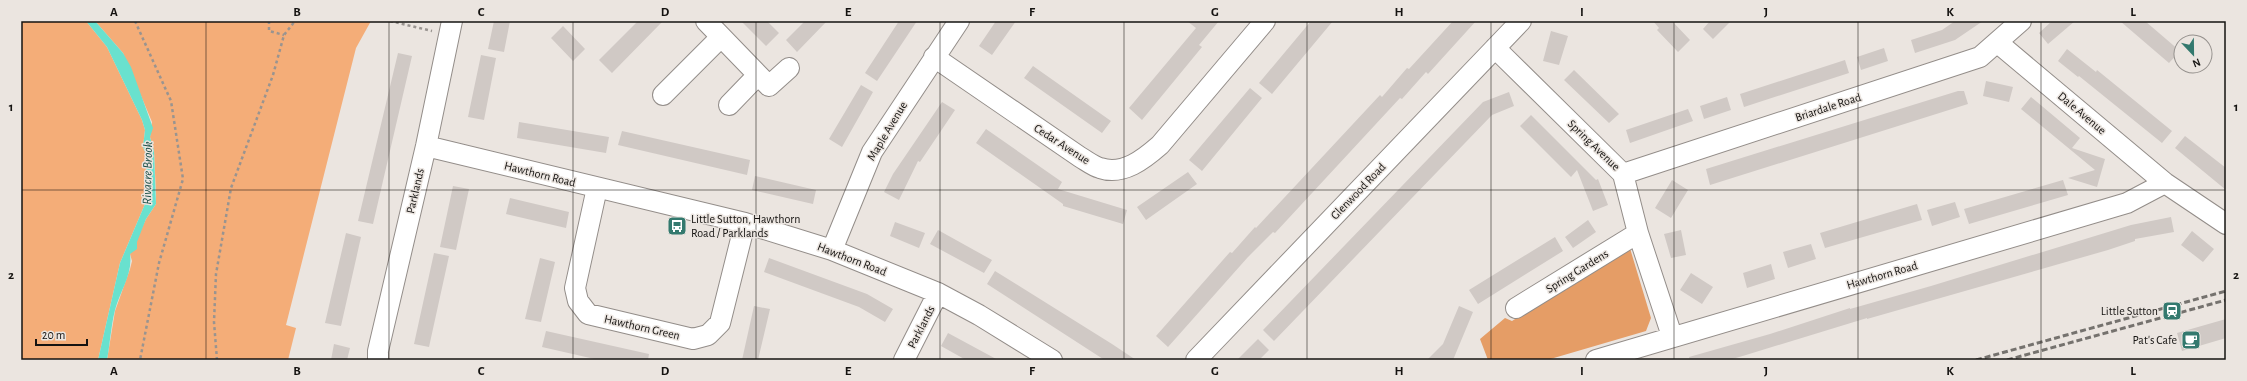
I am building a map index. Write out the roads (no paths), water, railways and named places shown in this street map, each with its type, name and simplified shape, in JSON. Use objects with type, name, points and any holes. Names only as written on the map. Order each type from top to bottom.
[{"type":"street","points":[[706,21],[769,86],[789,68]]},
{"type":"street","name":"Maple Avenue","points":[[832,250],[872,152],[958,21]]},
{"type":"street","name":"Cedar Avenue","points":[[934,57],[1080,157],[1101,168],[1123,169],[1142,161],[1160,145],[1265,21]]},
{"type":"street","name":"Glenwood Road","points":[[1196,360],[1521,21]]},
{"type":"street","name":"Briardale Road","points":[[1623,174],[1980,57],[1998,43],[2021,21]]},
{"type":"street","name":"Parklands","points":[[377,357],[426,146],[450,28]]},
{"type":"street","points":[[663,95],[722,37]]},
{"type":"street","name":"Dale Avenue","points":[[1998,43],[2165,182],[2226,224]]},
{"type":"street","name":"Spring Avenue","points":[[1495,48],[1623,174],[1638,233],[1672,336]]},
{"type":"street","points":[[729,105],[758,75]]},
{"type":"street","name":"Hawthorn Road","points":[[426,146],[744,223],[832,250],[938,293],[980,315],[1052,360]]},
{"type":"street","name":"Hawthorn Road","points":[[1596,360],[1672,336],[2127,203],[2165,182]]},
{"type":"street","name":"Hawthorn Green","points":[[596,188],[575,288],[578,301],[588,314],[693,338],[708,334],[720,323],[744,223]]},
{"type":"street","name":"Spring Gardens","points":[[1516,308],[1638,233]]},
{"type":"street","name":"Parklands","points":[[904,360],[938,293]]},
{"type":"water","name":"Rivacre Brook","points":[[86,21],[95,21],[123,53],[131,67],[153,128],[150,137],[154,151],[156,204],[146,219],[137,242],[137,249],[130,254],[130,269],[117,303],[107,360],[98,360],[120,263],[145,204],[147,193],[144,175],[148,165],[148,159],[143,147],[145,130],[142,120],[107,47]]},
{"type":"railway","points":[[1976,360],[2226,291]]},
{"type":"railway","points":[[2007,360],[2226,300]]},
{"type":"place","name":"Little Sutton, Hawthorn Road / Parklands","points":[[677,226]]},
{"type":"place","name":"Little Sutton","points":[[2172,311]]},
{"type":"place","name":"Pat's Cafe","points":[[2191,340]]}]
